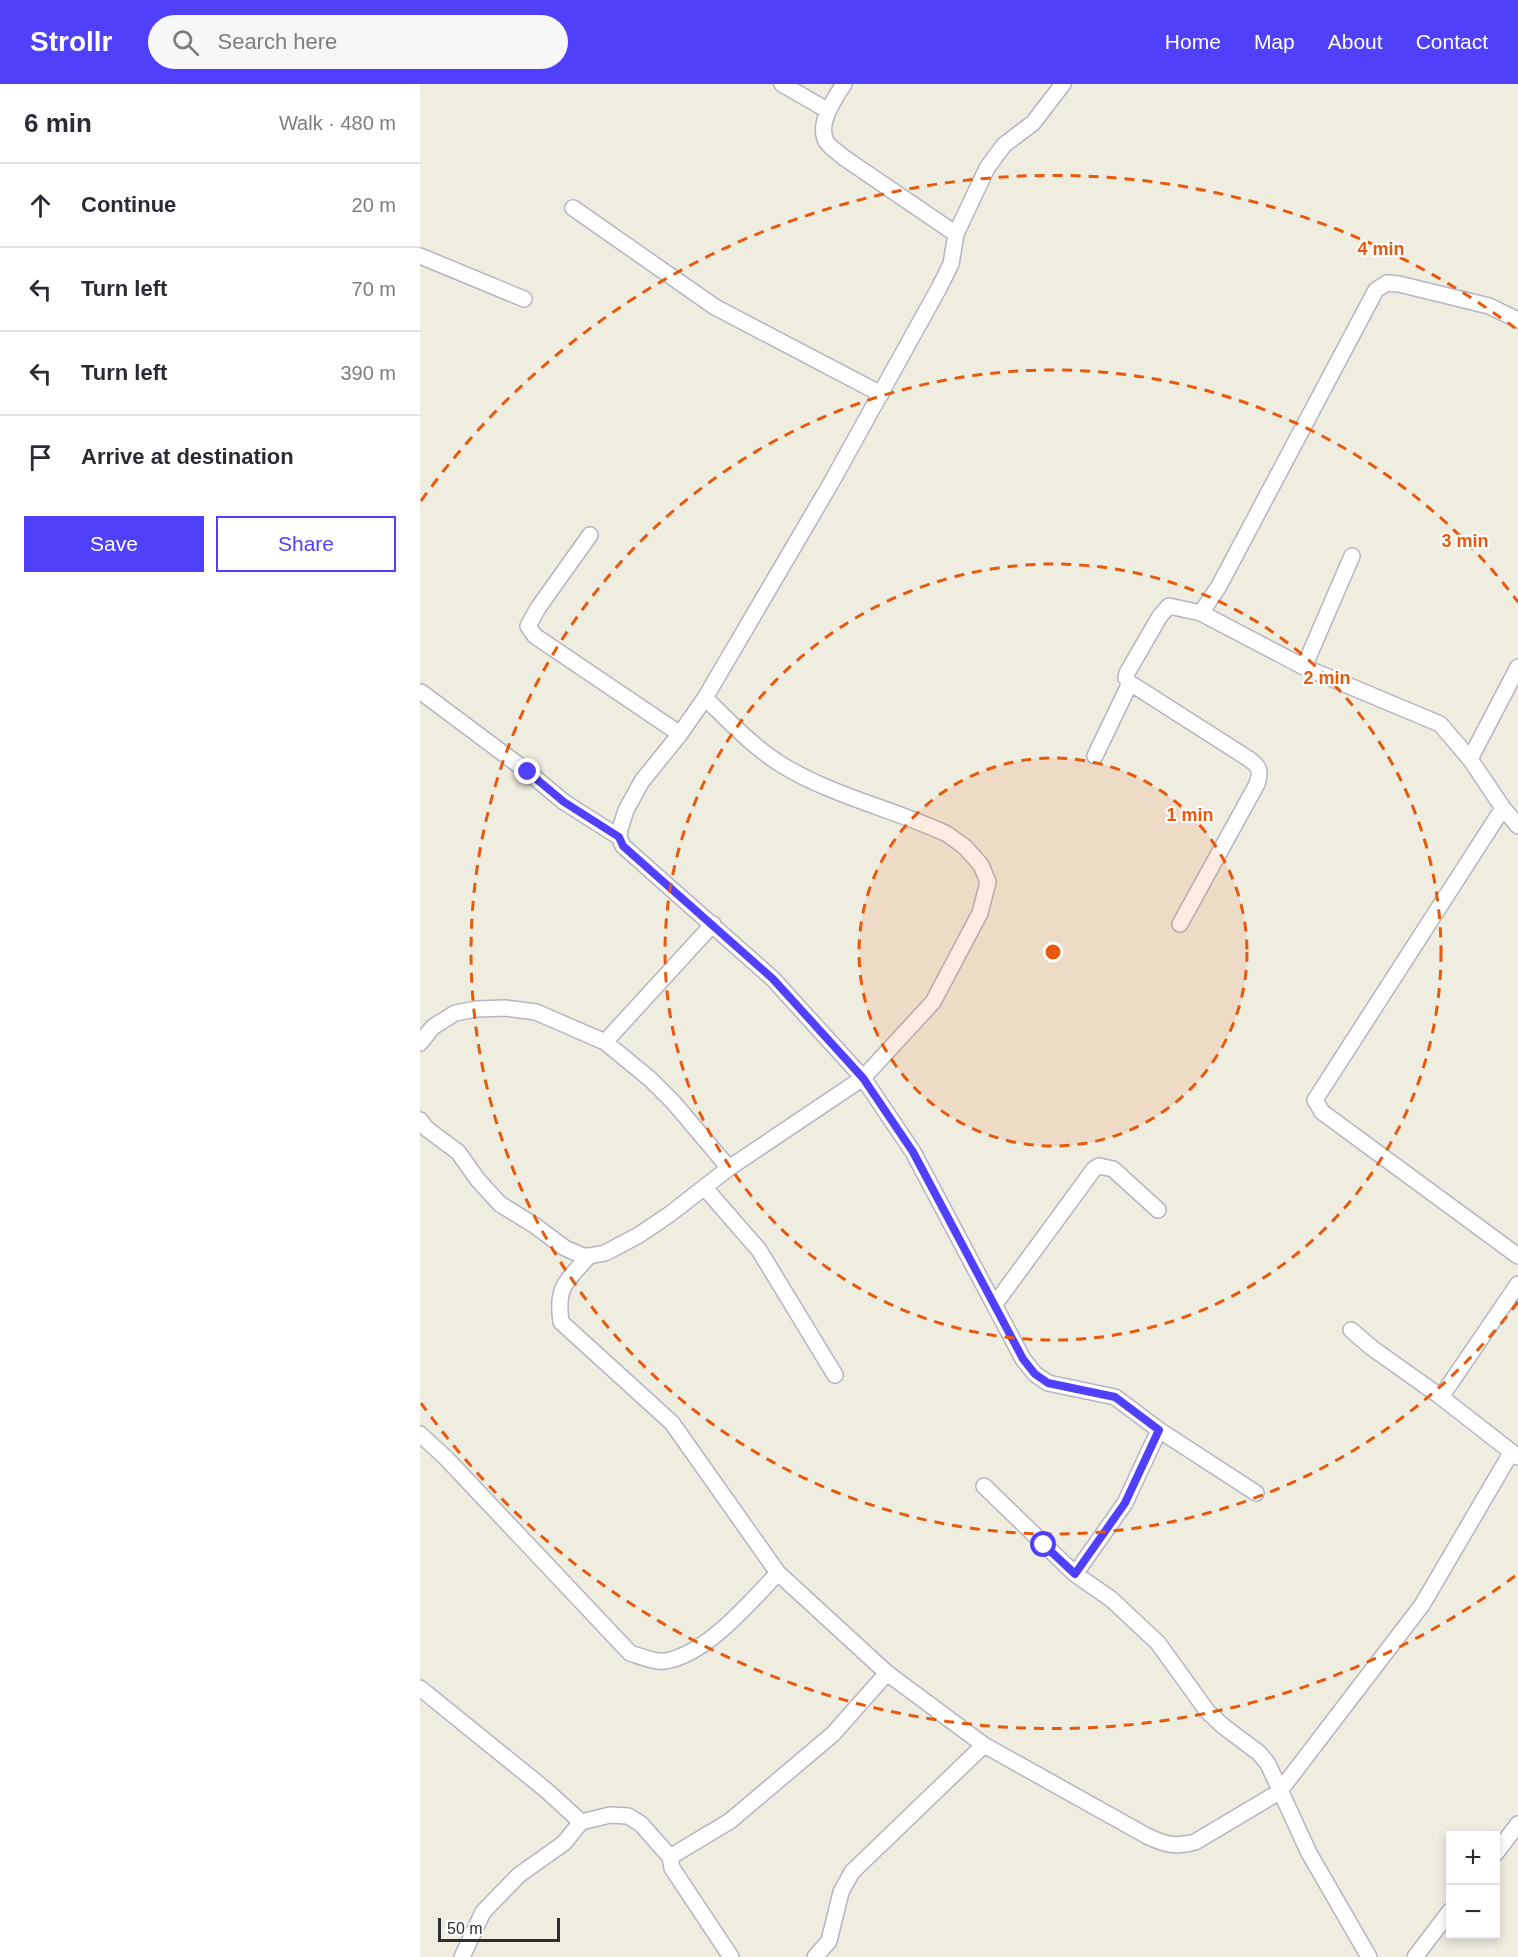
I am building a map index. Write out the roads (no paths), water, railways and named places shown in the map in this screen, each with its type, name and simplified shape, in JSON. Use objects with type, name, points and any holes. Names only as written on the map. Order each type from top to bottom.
[{"type":"street","points":[[782,84],[827,110]]},
{"type":"street","points":[[844,84],[827,110],[824,134],[826,142],[843,157],[956,234]]},
{"type":"street","points":[[619,837],[626,810],[642,781],[680,734],[705,698],[881,394],[951,264],[956,234],[987,168],[1004,144],[1032,123],[1064,84]]},
{"type":"street","points":[[573,208],[715,307],[881,394]]},
{"type":"street","points":[[420,256],[524,299]]},
{"type":"street","points":[[1201,613],[1224,576],[1341,360],[1376,290],[1387,283],[1399,284],[1489,306],[1518,320]]},
{"type":"street","points":[[590,535],[538,608],[528,626],[530,631],[680,734]]},
{"type":"street","points":[[1304,667],[1352,556]]},
{"type":"street","points":[[1180,924],[1261,774],[1258,766],[1249,759],[1130,683],[1126,678],[1164,610],[1169,606],[1201,613],[1304,667],[1440,724],[1470,759],[1518,826]]},
{"type":"street","points":[[1470,759],[1518,667]]},
{"type":"street","points":[[1095,756],[1130,683]]},
{"type":"street","points":[[421,692],[528,772],[564,802],[619,837],[623,846],[773,979],[863,1078],[913,1152],[1023,1359],[1035,1374],[1048,1383],[1115,1397],[1159,1430],[1256,1493]]},
{"type":"street","points":[[420,1120],[427,1129],[458,1152],[478,1180],[500,1204],[565,1248],[583,1256],[605,1253],[639,1235],[729,1168],[863,1078],[933,1002],[980,913],[988,882],[981,865],[965,847],[947,834],[922,822],[807,779],[779,763],[705,698]]},
{"type":"street","points":[[1503,808],[1315,1100],[1322,1113],[1518,1256]]},
{"type":"street","points":[[605,1042],[713,924]]},
{"type":"street","points":[[420,1043],[434,1026],[455,1013],[505,1008],[536,1012],[605,1042],[650,1079],[674,1103],[729,1168]]},
{"type":"street","points":[[995,1304],[1094,1169],[1099,1166],[1113,1169],[1158,1210]]},
{"type":"street","points":[[705,1188],[759,1250],[835,1375]]},
{"type":"street","points":[[589,1256],[563,1286],[558,1302],[561,1322],[672,1423],[778,1573],[886,1673],[984,1744],[1147,1836],[1164,1844],[1181,1846],[1195,1842],[1280,1792],[1422,1605],[1514,1455],[1351,1330]]},
{"type":"street","points":[[1440,1397],[1518,1284]]},
{"type":"street","points":[[1075,1574],[1125,1503],[1159,1430]]},
{"type":"street","points":[[420,1434],[446,1458],[630,1653],[664,1662],[690,1653],[727,1625],[778,1573]]},
{"type":"street","points":[[984,1486],[1075,1574],[1111,1599],[1158,1643],[1207,1711],[1259,1753],[1268,1764],[1309,1853],[1369,1957]]},
{"type":"street","points":[[670,1857],[730,1821],[833,1734],[886,1673]]},
{"type":"street","points":[[420,1688],[546,1790],[581,1822]]},
{"type":"street","points":[[815,1957],[829,1941],[841,1892],[852,1872],[984,1744]]},
{"type":"street","points":[[462,1957],[483,1912],[519,1875],[564,1843],[581,1822],[610,1815],[628,1816],[641,1824],[670,1857],[672,1868],[731,1957]]},
{"type":"street","points":[[1500,1848],[1518,1824]]},
{"type":"street","points":[[1415,1957],[1446,1916]]}]
